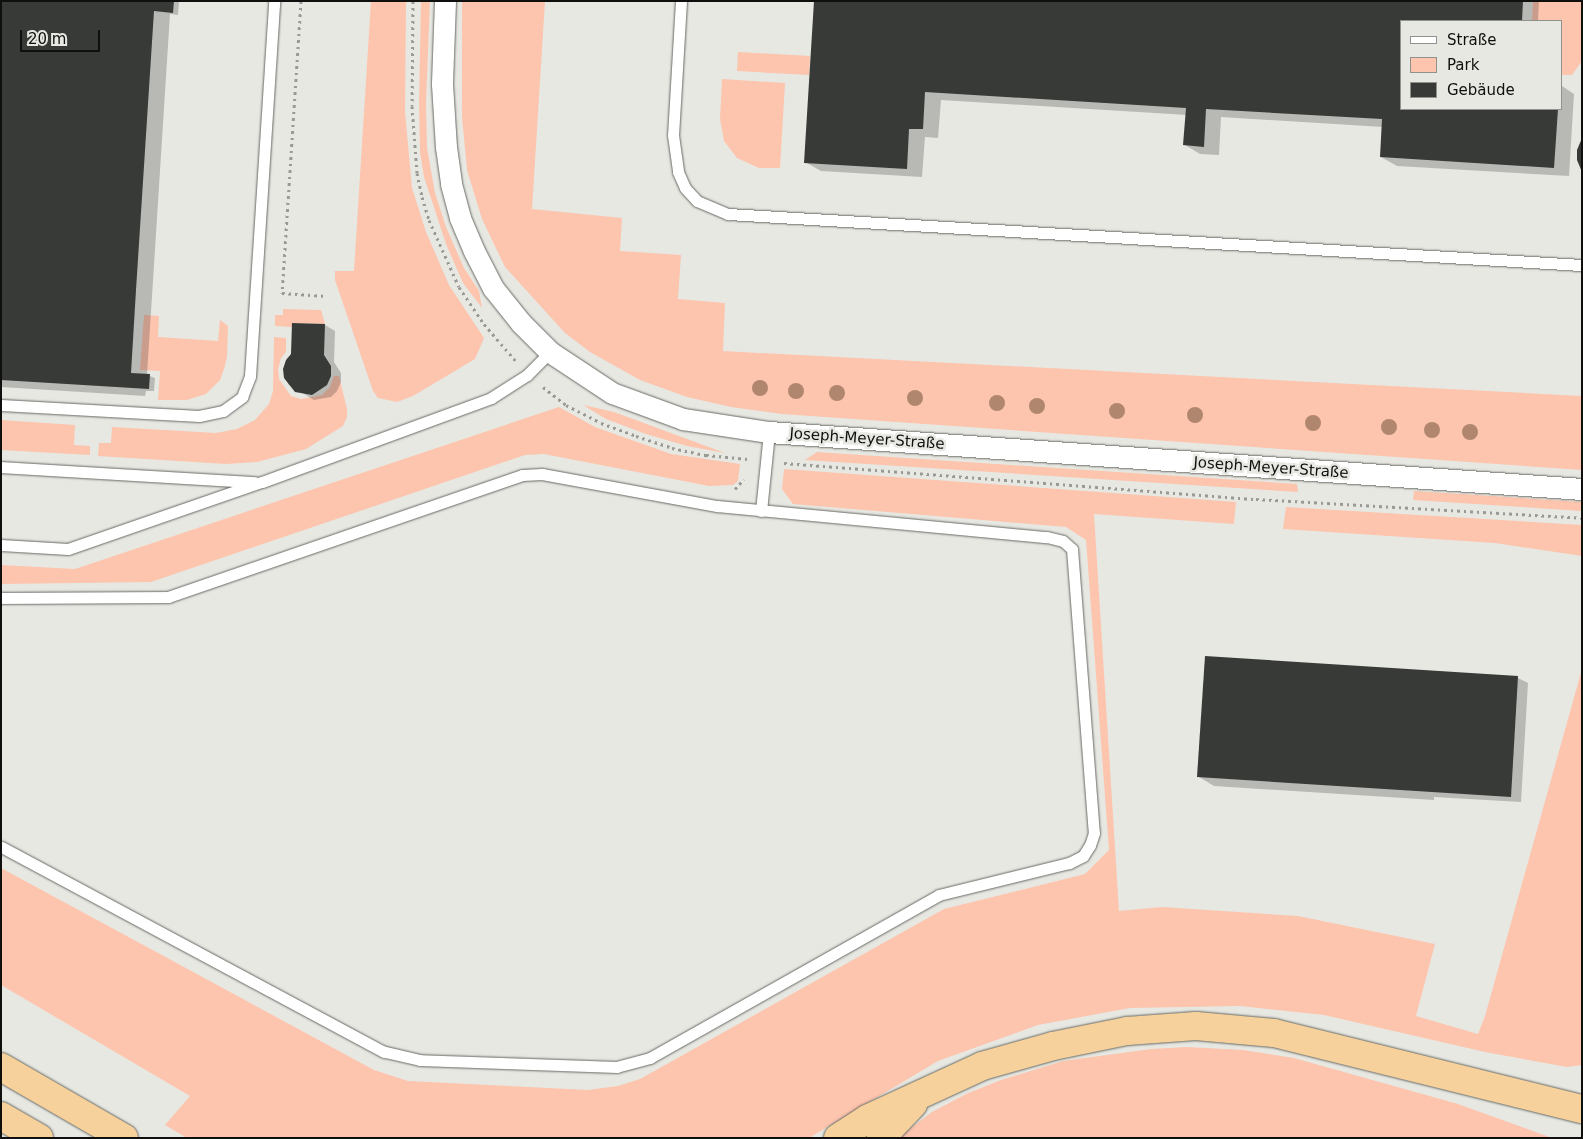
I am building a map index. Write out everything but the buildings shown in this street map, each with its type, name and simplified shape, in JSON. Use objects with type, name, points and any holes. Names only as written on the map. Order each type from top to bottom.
[{"type":"highway","points":[[838,1138],[867,1119],[982,1066],[1053,1046],[1127,1030],[1196,1026],[1274,1033],[1540,1097],[1582,1109]]},
{"type":"highway","points":[[1,1066],[124,1138]]},
{"type":"highway","points":[[1540,1097],[1582,1088]]},
{"type":"highway","points":[[881,1138],[923,1094]]},
{"type":"highway","points":[[1,1116],[39,1138]]},
{"type":"street","name":"Joseph-Meyer-Straße","points":[[445,1],[442,84],[446,147],[451,184],[460,218],[493,288],[521,323],[550,352],[612,393],[683,419],[769,432],[1582,489]]},
{"type":"lane","points":[[1,405],[199,416],[223,411],[242,397],[250,376],[274,1]]},
{"type":"lane","points":[[681,1],[673,135],[678,172],[685,188],[696,201],[728,214],[1582,265]]},
{"type":"lane","points":[[1,545],[68,549],[262,482],[452,414],[491,398],[527,375],[550,352]]},
{"type":"lane","points":[[761,511],[769,432]]},
{"type":"lane","points":[[1,468],[262,482]]},
{"type":"lane","points":[[1,598],[168,597],[522,475],[542,474],[718,506],[1047,537],[1063,541],[1072,549],[1094,834],[1083,856],[1069,863],[939,895],[650,1058],[617,1067],[420,1060],[384,1052],[1,847]]},
{"type":"path","points":[[301,1],[282,293],[326,296]]},
{"type":"path","points":[[413,1],[414,146],[417,173],[424,204],[459,287],[484,324],[527,375],[566,405],[601,423],[672,448],[706,455],[766,462],[1256,499],[1582,518]]},
{"type":"green space","points":[[371,1],[406,1],[405,112],[412,188],[426,232],[449,285],[484,338],[475,359],[413,396],[397,402],[378,398],[373,391],[335,280],[335,271],[354,271]]},
{"type":"green space","points":[[421,1],[430,1],[426,103],[427,148],[435,193],[446,227],[464,268],[479,291],[482,308],[463,283],[446,244],[424,177],[420,152],[419,103]]},
{"type":"green space","points":[[462,1],[545,1],[532,209],[622,218],[620,251],[681,255],[678,299],[725,303],[723,351],[1582,396],[1582,470],[782,414],[731,407],[687,397],[640,380],[590,352],[565,333],[505,267],[482,219],[467,170],[462,117]]},
{"type":"green space","points":[[1533,1],[1582,1],[1582,61],[1572,75],[1563,75],[1563,20],[1532,20]]},
{"type":"green space","points":[[738,52],[810,56],[809,75],[737,71]]},
{"type":"green space","points":[[722,79],[785,83],[780,168],[759,168],[737,158],[724,141],[720,119]]},
{"type":"green space","points":[[283,309],[321,310],[325,324],[292,323],[292,327],[275,326],[275,315],[283,315]]},
{"type":"green space","points":[[144,315],[159,316],[158,337],[218,341],[220,320],[228,326],[227,357],[224,369],[220,380],[206,394],[187,400],[158,400],[160,371],[140,370]]},
{"type":"green space","points":[[274,337],[286,338],[286,352],[281,358],[278,369],[279,379],[291,396],[301,399],[322,395],[330,387],[334,376],[339,376],[347,409],[347,417],[343,426],[306,449],[257,462],[226,464],[98,456],[99,443],[111,443],[112,427],[216,433],[237,429],[255,420],[269,404],[273,391]]},
{"type":"green space","points":[[583,405],[614,412],[725,453],[687,446],[646,434],[606,419]]},
{"type":"green space","points":[[559,407],[595,427],[671,454],[740,464],[738,481],[733,485],[709,486],[544,454],[525,455],[151,582],[1,584],[1,565],[75,569]]},
{"type":"green space","points":[[1,420],[75,425],[74,445],[90,446],[90,455],[1,450]]},
{"type":"green space","points":[[817,452],[1297,484],[1298,492],[805,460]]},
{"type":"green space","points":[[784,469],[1236,502],[1234,524],[1094,514],[1119,911],[1162,907],[1298,916],[1435,944],[1416,1016],[1478,1034],[1485,1016],[1582,669],[1582,1065],[1567,1067],[1485,1052],[1324,1015],[1240,1006],[1130,1008],[1038,1025],[938,1061],[809,1138],[187,1138],[165,1125],[190,1096],[1,985],[1,868],[374,1070],[408,1081],[588,1090],[618,1086],[640,1079],[944,909],[1085,874],[1109,850],[1086,540],[1066,527],[793,504],[782,489]]},
{"type":"green space","points":[[1414,491],[1582,502],[1582,511],[1413,500]]},
{"type":"green space","points":[[1286,507],[1582,525],[1582,556],[1495,543],[1283,529]]},
{"type":"green space","points":[[1187,1047],[1243,1050],[1294,1058],[1458,1104],[1552,1138],[898,1138],[932,1112],[966,1094],[1001,1080],[1063,1061],[1151,1049]]}]
